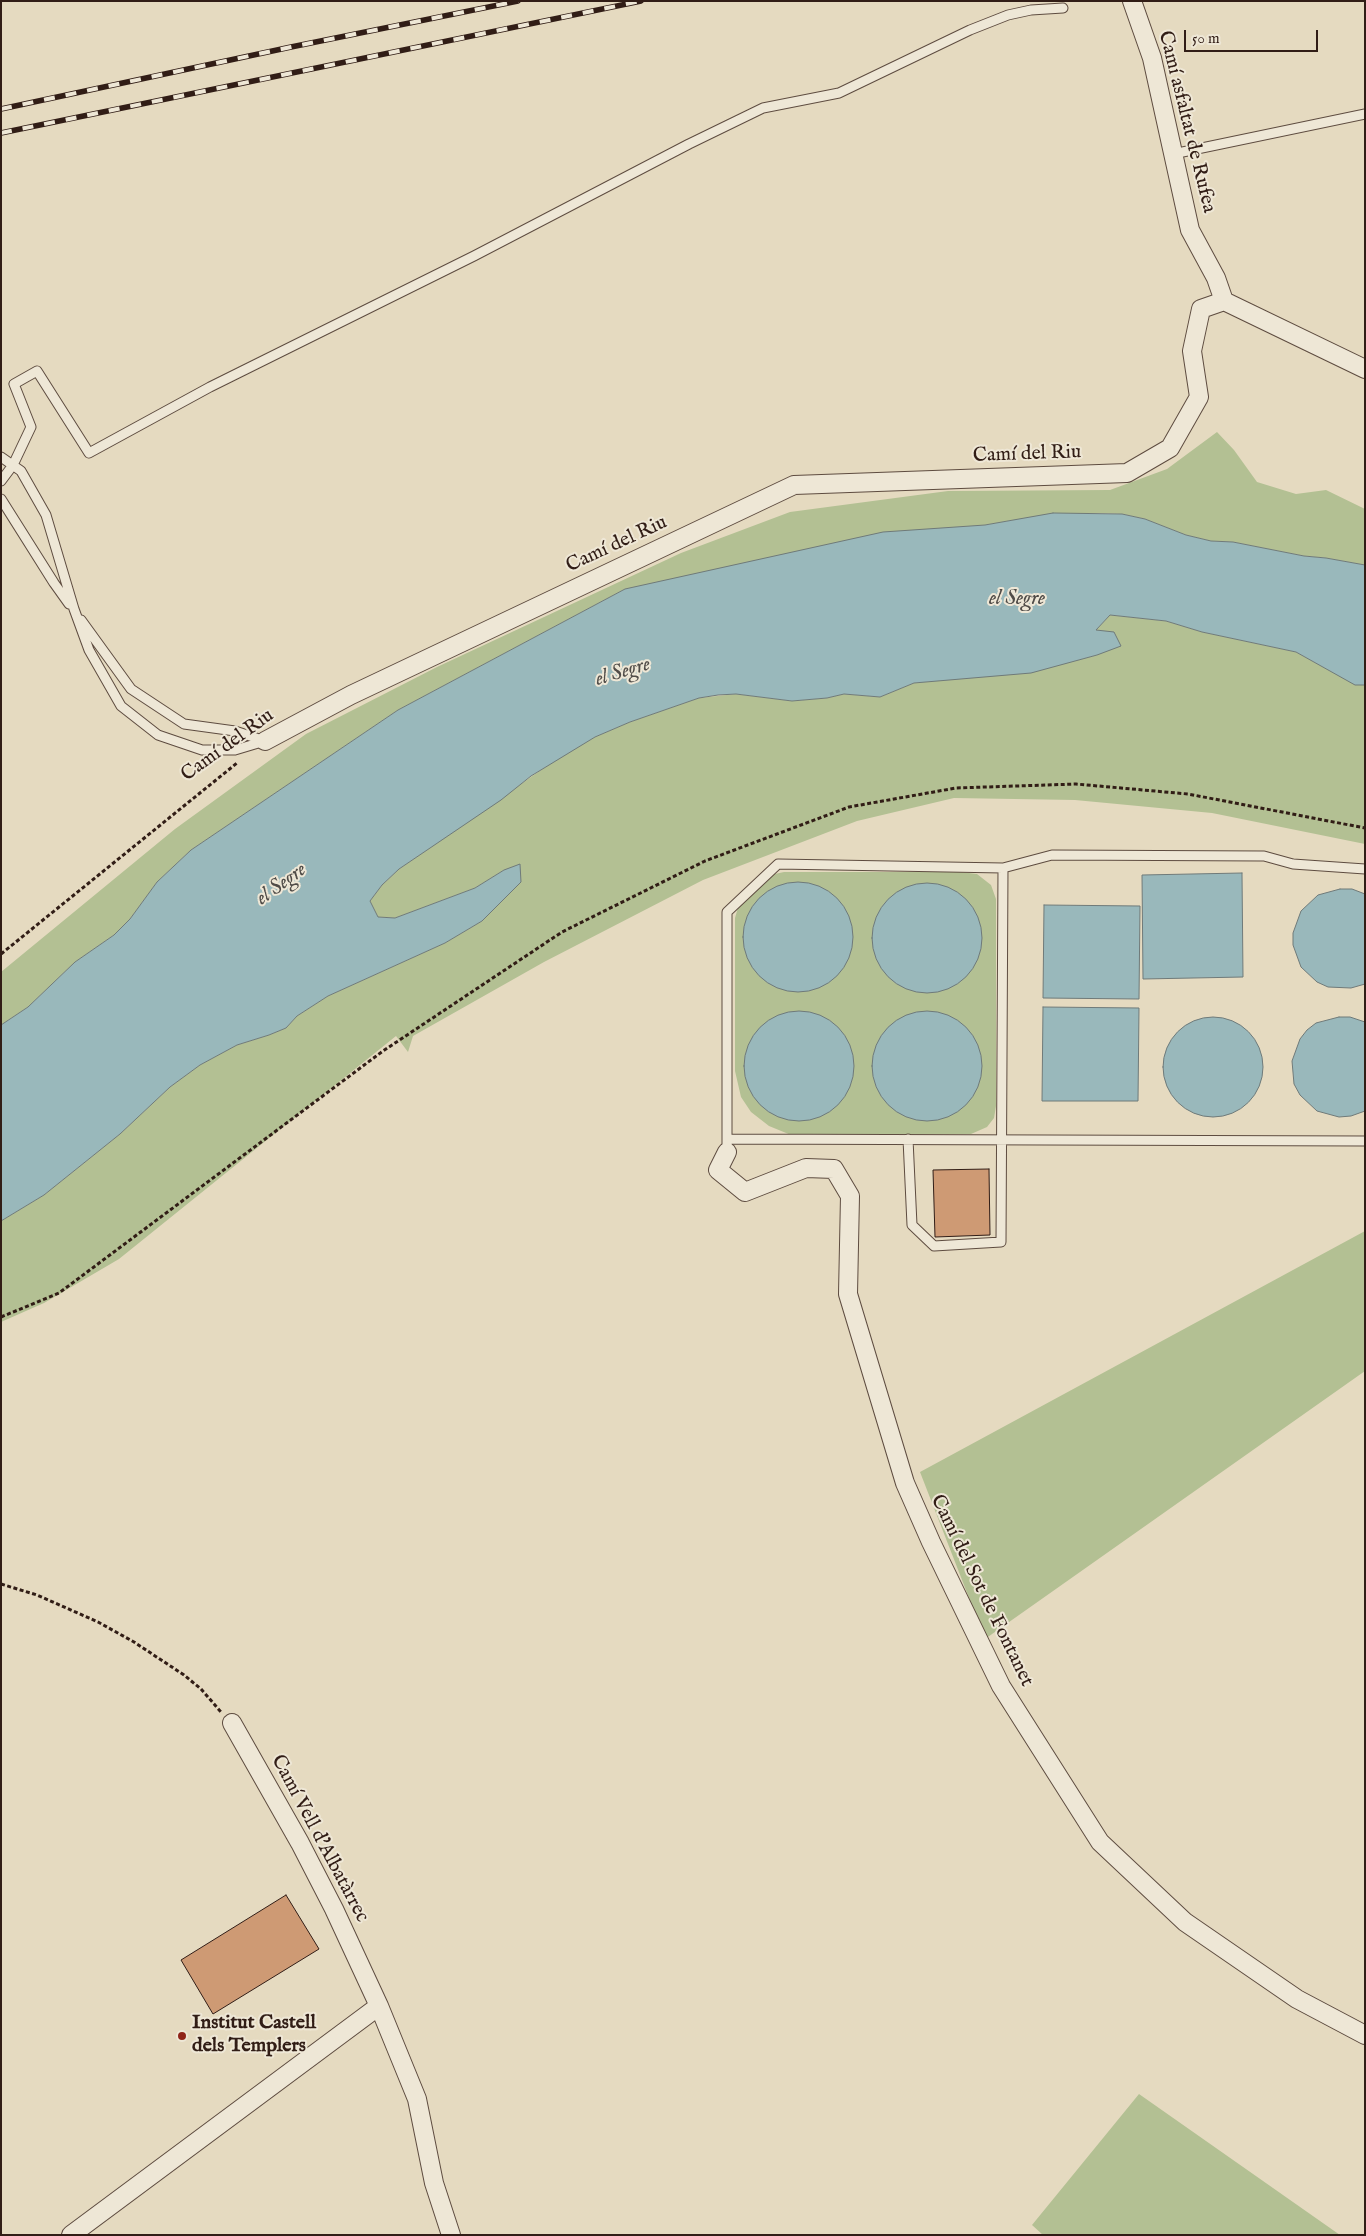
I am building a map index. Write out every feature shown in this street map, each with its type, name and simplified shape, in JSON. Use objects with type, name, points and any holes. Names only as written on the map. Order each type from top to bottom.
[{"type":"street","name":"Camí asfaltat de Rufea","points":[[1132,1],[1152,58],[1190,230],[1216,278],[1224,301]]},
{"type":"street","points":[[1224,301],[1365,369]]},
{"type":"street","name":"Camí del Riu","points":[[265,741],[351,695],[794,485],[1127,473],[1170,448],[1175,440],[1199,396],[1192,351],[1201,309],[1224,301]]},
{"type":"street","name":"Camí del Sot de Fontanet","points":[[728,1145],[718,1170],[744,1192],[806,1168],[834,1169],[850,1196],[848,1294],[905,1483],[930,1542],[1001,1686],[1100,1842],[1185,1922],[1297,1999],[1365,2035]]},
{"type":"street","name":"Camí Vell d'Albatàrrec","points":[[232,1723],[300,1843],[334,1909],[379,2006],[417,2098],[434,2184],[451,2235]]},
{"type":"street","points":[[71,2235],[379,2006]]},
{"type":"lane","points":[[1,481],[13,465],[31,427],[14,384],[37,371],[89,453],[210,387],[474,256],[689,144],[763,108],[839,93],[970,30],[1008,15],[1031,10],[1063,8]]},
{"type":"lane","points":[[1173,154],[1365,114]]},
{"type":"lane","points":[[1,457],[21,471],[46,515],[74,610],[90,650],[121,706],[158,735],[202,750],[235,750],[265,741]]},
{"type":"lane","points":[[1,499],[54,583],[131,689],[184,724],[235,731],[265,741]]},
{"type":"lane","points":[[1365,869],[1293,864],[1264,856],[1052,855],[1003,868],[778,864],[727,912],[728,1145],[908,1139],[1365,1141]]},
{"type":"lane","points":[[908,1139],[912,1225],[934,1246],[1002,1242],[1003,868]]},
{"type":"path","name":"Camí del Riu","points":[[1,954],[265,741]]},
{"type":"path","points":[[1,1317],[59,1292],[383,1051],[562,932],[705,861],[849,807],[956,788],[1076,784],[1188,794],[1365,828]]},
{"type":"path","points":[[1,1584],[37,1595],[98,1622],[134,1642],[184,1675],[201,1689],[232,1723]]},
{"type":"green space","points":[[1217,432],[1234,450],[1257,482],[1296,494],[1326,490],[1365,509],[1365,565],[1304,556],[1233,542],[1211,541],[1186,535],[1145,519],[1122,514],[1100,513],[1008,521],[625,589],[398,710],[191,850],[157,882],[130,919],[114,935],[75,962],[28,1007],[1,1025],[1,972],[175,829],[306,734],[437,667],[681,553],[790,512],[948,491],[1110,490],[1167,469]]},
{"type":"green space","points":[[1110,615],[1166,621],[1202,632],[1296,652],[1355,684],[1365,685],[1365,844],[1212,813],[1075,800],[954,798],[857,821],[703,880],[544,962],[413,1036],[408,1052],[396,1036],[119,1259],[44,1303],[1,1322],[1,1221],[44,1195],[120,1134],[170,1087],[200,1065],[237,1045],[286,1028],[297,1016],[328,996],[445,943],[482,921],[521,882],[504,870],[475,888],[395,918],[378,917],[370,901],[382,885],[399,869],[561,756],[595,737],[630,722],[699,698],[736,694],[792,701],[827,698],[844,694],[880,697],[914,683],[1060,664],[1097,655],[1096,630]]},
{"type":"green space","points":[[784,872],[961,872],[977,874],[991,885],[996,899],[996,1106],[994,1118],[987,1127],[971,1134],[791,1135],[769,1126],[751,1112],[741,1097],[735,1071],[735,918],[739,904],[770,875]]},
{"type":"green space","points":[[1365,1231],[1365,1371],[985,1639],[920,1472]]},
{"type":"green space","points":[[1139,2094],[1340,2235],[1043,2235],[1032,2225]]},
{"type":"water","name":"el Segre","points":[[1053,513],[1122,514],[1145,519],[1186,535],[1211,541],[1233,542],[1304,556],[1365,565],[1365,685],[1355,685],[1296,652],[1202,632],[1166,621],[1110,615],[1096,630],[1114,632],[1121,646],[1097,655],[1031,673],[914,683],[880,697],[844,694],[827,698],[792,701],[736,694],[718,695],[699,698],[630,722],[595,737],[531,776],[501,800],[399,869],[382,885],[370,901],[378,917],[395,918],[475,888],[504,870],[520,864],[521,882],[482,921],[445,943],[328,996],[297,1016],[286,1028],[237,1045],[200,1065],[170,1087],[120,1134],[44,1195],[1,1221],[1,1025],[28,1007],[75,962],[114,935],[130,919],[157,882],[191,850],[398,710],[625,589],[883,532],[985,525]]},
{"type":"water","points":[[1242,873],[1243,977],[1143,979],[1142,875]]},
{"type":"water","points":[[798,882],[809,883],[819,887],[837,898],[848,916],[852,926],[852,948],[848,958],[837,976],[819,987],[809,991],[798,992],[787,991],[777,987],[759,976],[748,958],[744,948],[743,937],[744,926],[748,916],[759,898],[777,887],[787,883]]},
{"type":"water","points":[[927,883],[948,888],[966,899],[977,917],[982,938],[977,959],[966,977],[948,988],[927,993],[906,988],[888,977],[877,959],[872,938],[877,917],[888,899],[906,888]]},
{"type":"water","points":[[1340,889],[1352,889],[1365,894],[1365,984],[1351,988],[1328,987],[1317,982],[1301,967],[1293,945],[1293,933],[1301,911],[1318,895]]},
{"type":"water","points":[[1044,905],[1140,906],[1139,999],[1043,998]]},
{"type":"water","points":[[1043,1007],[1139,1008],[1138,1101],[1042,1101]]},
{"type":"water","points":[[799,1011],[820,1016],[838,1027],[849,1045],[854,1066],[849,1087],[838,1105],[820,1116],[799,1121],[778,1116],[760,1105],[749,1087],[744,1066],[749,1045],[760,1027],[778,1016]]},
{"type":"water","points":[[927,1011],[948,1016],[966,1027],[977,1045],[982,1066],[977,1087],[966,1105],[948,1116],[927,1121],[906,1116],[888,1105],[877,1087],[872,1066],[877,1045],[888,1027],[906,1016]]},
{"type":"water","points":[[1213,1017],[1223,1018],[1241,1025],[1255,1039],[1262,1057],[1262,1077],[1255,1095],[1241,1109],[1223,1116],[1213,1117],[1203,1116],[1185,1109],[1171,1095],[1164,1077],[1163,1067],[1164,1057],[1171,1039],[1185,1025],[1203,1018]]},
{"type":"water","points":[[1339,1017],[1350,1017],[1365,1022],[1365,1111],[1351,1116],[1339,1117],[1317,1111],[1300,1095],[1294,1084],[1292,1061],[1300,1039],[1307,1030],[1316,1023]]},
{"type":"building","points":[[989,1169],[990,1235],[935,1237],[933,1170]]},
{"type":"building","points":[[286,1895],[319,1949],[213,2014],[181,1960]]},
{"type":"railway","points":[[1,109],[518,1]]},
{"type":"railway","points":[[1,133],[641,1]]},
{"type":"place","name":"Institut Castell dels Templers","points":[[182,2036]]}]
